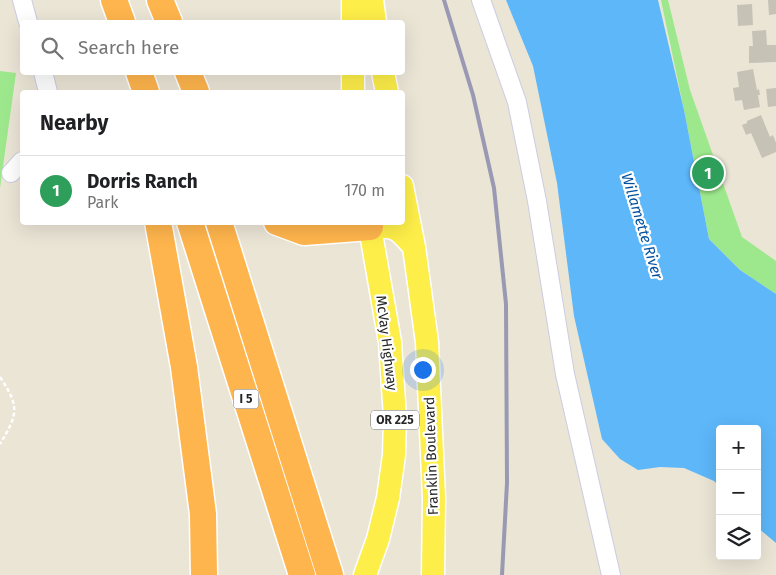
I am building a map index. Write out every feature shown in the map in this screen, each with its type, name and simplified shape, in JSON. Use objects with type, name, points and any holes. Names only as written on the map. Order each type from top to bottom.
[{"type":"highway","points":[[114,0],[118,20]]},
{"type":"highway","points":[[114,0],[121,20]]},
{"type":"highway","points":[[149,0],[155,20]]},
{"type":"highway","points":[[160,0],[168,20]]},
{"type":"highway","points":[[129,75],[132,90]]},
{"type":"highway","points":[[140,75],[145,90]]},
{"type":"highway","points":[[173,75],[177,90]]},
{"type":"highway","points":[[189,75],[195,90]]},
{"type":"highway","points":[[159,225],[184,367],[203,514],[204,575]]},
{"type":"highway","name":"I 5","points":[[191,225],[302,575]]},
{"type":"highway","name":"I 5","points":[[220,225],[330,575]]},
{"type":"highway","points":[[285,225],[304,232],[369,225]]},
{"type":"main road","points":[[353,0],[353,20]]},
{"type":"main road","points":[[372,0],[375,20]]},
{"type":"main road","points":[[353,75],[353,90]]},
{"type":"main road","points":[[384,75],[387,90]]},
{"type":"main road","name":"Franklin Boulevard","points":[[405,201],[414,247],[427,342],[434,498],[433,575]]},
{"type":"main road","points":[[369,225],[392,227],[399,230],[414,247]]},
{"type":"main road","name":"McVay Highway","points":[[365,575],[378,539],[388,498],[394,455],[395,417],[390,342],[369,225]]},
{"type":"street","points":[[22,0],[27,20]]},
{"type":"street","points":[[481,0],[517,102],[538,201],[565,374],[612,575]]},
{"type":"street","points":[[44,75],[48,90]]},
{"type":"path","points":[[0,377],[12,397],[14,408],[10,427],[0,444]]},
{"type":"green space","points":[[661,0],[668,0],[690,90],[742,237],[776,261],[776,294],[740,270],[709,239]]},
{"type":"green space","points":[[0,71],[16,73],[0,188]]},
{"type":"water","name":"Willamette River","points":[[506,0],[658,0],[684,110],[709,239],[740,270],[776,294],[776,543],[761,530],[761,425],[716,425],[716,483],[684,468],[660,467],[638,470],[620,459],[602,439],[574,316],[557,183],[533,66]]},
{"type":"building","points":[[768,0],[776,0],[776,14],[769,15]]},
{"type":"building","points":[[752,4],[753,25],[738,26],[737,5]]},
{"type":"building","points":[[766,30],[767,45],[776,45],[776,62],[749,63],[749,46],[753,46],[752,31]]},
{"type":"building","points":[[753,69],[757,90],[759,89],[760,107],[744,110],[742,100],[735,101],[733,88],[739,87],[737,72]]},
{"type":"building","points":[[776,88],[776,106],[768,107],[766,89]]},
{"type":"building","points":[[761,115],[770,137],[773,135],[776,143],[776,152],[762,158],[751,133],[746,135],[742,125]]},
{"type":"railway","points":[[444,0],[473,95],[494,188],[506,304],[507,483],[502,575]]},
{"type":"place","name":"Dorris Ranch","points":[[708,173]]}]
